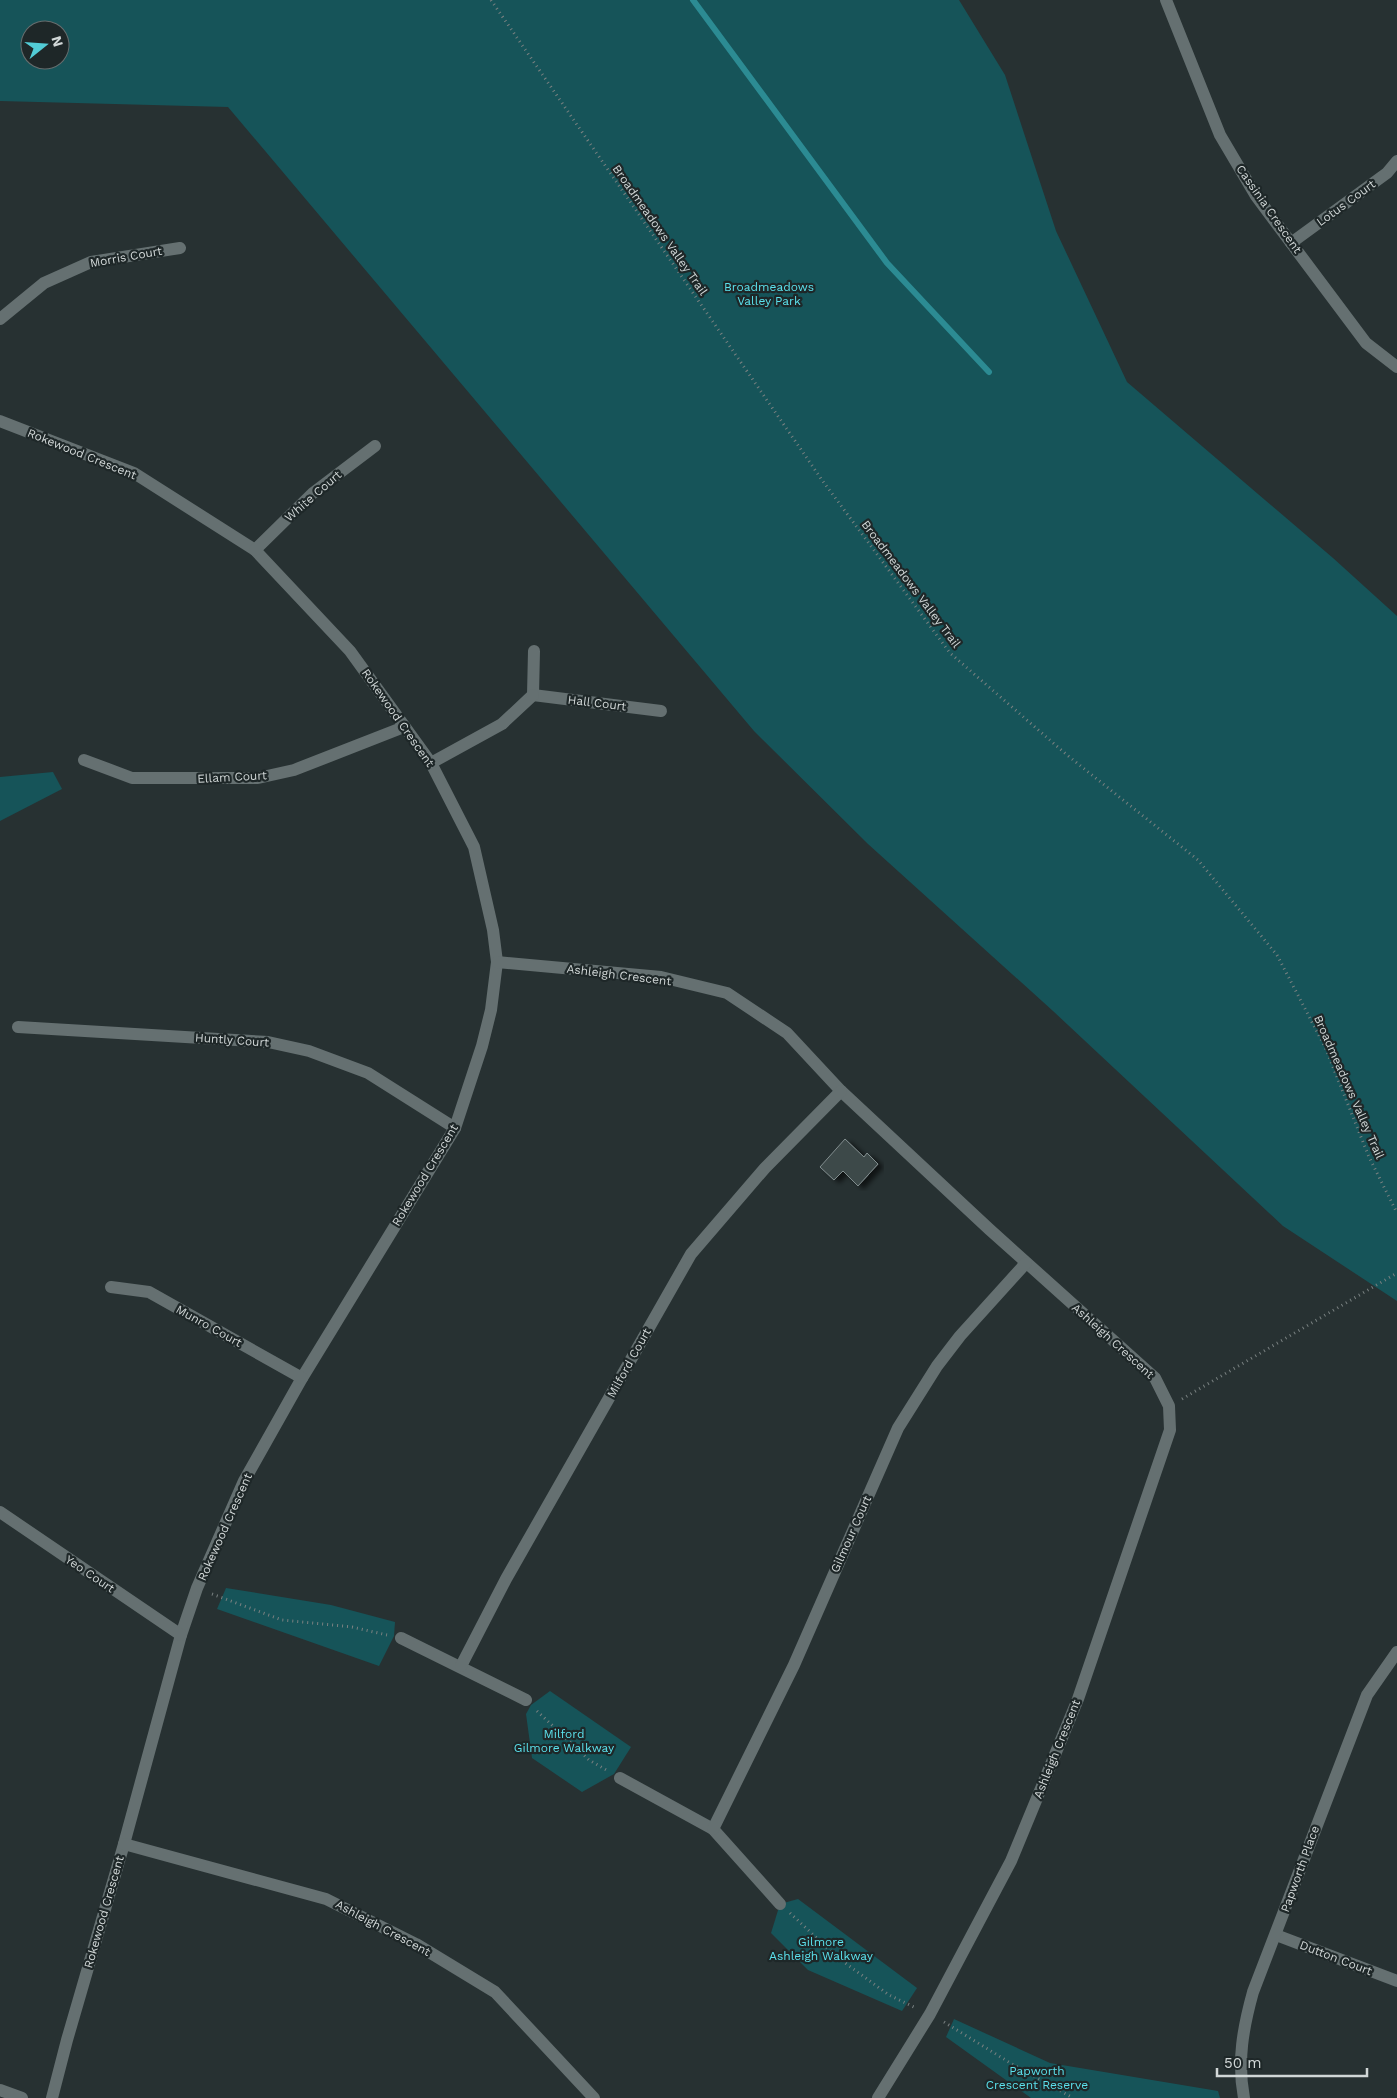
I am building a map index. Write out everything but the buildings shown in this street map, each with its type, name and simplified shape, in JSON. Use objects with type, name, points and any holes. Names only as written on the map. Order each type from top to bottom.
[{"type":"street","name":"Cassinia Crescent","points":[[1166,0],[1220,135],[1256,196],[1366,343],[1397,367]]},
{"type":"street","name":"Lotus Court","points":[[1291,243],[1387,173],[1397,161]]},
{"type":"street","name":"Morris Court","points":[[0,319],[44,283],[91,262],[180,248]]},
{"type":"street","name":"Rokewood Crescent","points":[[0,422],[134,472],[254,550],[350,651],[431,763],[474,847],[493,930],[497,962],[491,1010],[482,1046],[455,1128],[302,1378],[244,1481],[197,1588],[181,1635],[124,1844],[66,2040],[52,2098]]},
{"type":"street","name":"White Court","points":[[254,550],[313,493],[375,446]]},
{"type":"street","points":[[431,763],[502,724],[533,695],[534,651]]},
{"type":"street","name":"Hall Court","points":[[533,695],[661,711]]},
{"type":"street","name":"Ellam Court","points":[[84,760],[132,778],[258,778],[294,770],[404,727]]},
{"type":"street","name":"Ashleigh Crescent","points":[[497,962],[661,977],[727,993],[787,1033],[842,1091],[1026,1263],[1155,1378],[1169,1406],[1170,1430],[1078,1699],[1011,1861],[930,2014],[878,2098]]},
{"type":"street","name":"Huntly Court","points":[[18,1028],[268,1042],[301,1049],[368,1073],[455,1128]]},
{"type":"street","name":"Milford Court","points":[[461,1666],[506,1579],[691,1254],[765,1168],[842,1091]]},
{"type":"street","name":"Gilmour Court","points":[[713,1830],[794,1665],[898,1428],[937,1366],[960,1336],[1026,1263]]},
{"type":"street","name":"Munro Court","points":[[111,1287],[149,1292],[302,1378]]},
{"type":"street","name":"Yeo Court","points":[[0,1512],[181,1635]]},
{"type":"street","points":[[401,1638],[461,1666],[526,1700]]},
{"type":"street","name":"Papworth Place","points":[[1244,2098],[1240,2051],[1244,2025],[1253,1992],[1368,1695],[1397,1652]]},
{"type":"street","points":[[620,1778],[713,1830],[780,1904]]},
{"type":"street","name":"Ashleigh Crescent","points":[[124,1844],[326,1898],[416,1944],[495,1992],[594,2098]]},
{"type":"street","name":"Dutton Court","points":[[1276,1935],[1397,1981]]},
{"type":"street","points":[[0,2090],[22,2098]]},
{"type":"path","name":"Broadmeadows Valley Trail","points":[[491,0],[822,480],[950,652],[1067,755],[1198,860],[1277,955],[1325,1047],[1370,1157],[1397,1213]]},
{"type":"path","points":[[1169,1406],[1397,1273]]},
{"type":"path","points":[[197,1588],[282,1620],[352,1627],[401,1638]]},
{"type":"path","points":[[526,1700],[589,1760],[620,1778]]},
{"type":"green space","name":"Broadmeadows Valley Park","points":[[0,0],[959,0],[1005,75],[1056,231],[1127,382],[1333,558],[1397,616],[1397,1301],[1283,1226],[1053,1011],[868,844],[754,731],[228,107],[0,101]]},
{"type":"green space","points":[[53,772],[62,789],[0,821],[0,777]]},
{"type":"green space","points":[[226,1588],[331,1605],[395,1622],[394,1636],[379,1666],[217,1609]]},
{"type":"green space","name":"Milford Gilmore Walkway","points":[[550,1691],[631,1747],[614,1774],[582,1792],[532,1758],[526,1714],[531,1705]]},
{"type":"green space","name":"Gilmore Ashleigh Walkway","points":[[798,1899],[917,1988],[902,2011],[808,1970],[771,1933],[780,1904]]},
{"type":"green space","name":"Papworth Crescent Reserve","points":[[954,2019],[1050,2063],[1218,2091],[1220,2098],[1031,2098],[946,2037]]},
{"type":"waterway","points":[[693,0],[887,263],[989,372]]}]
